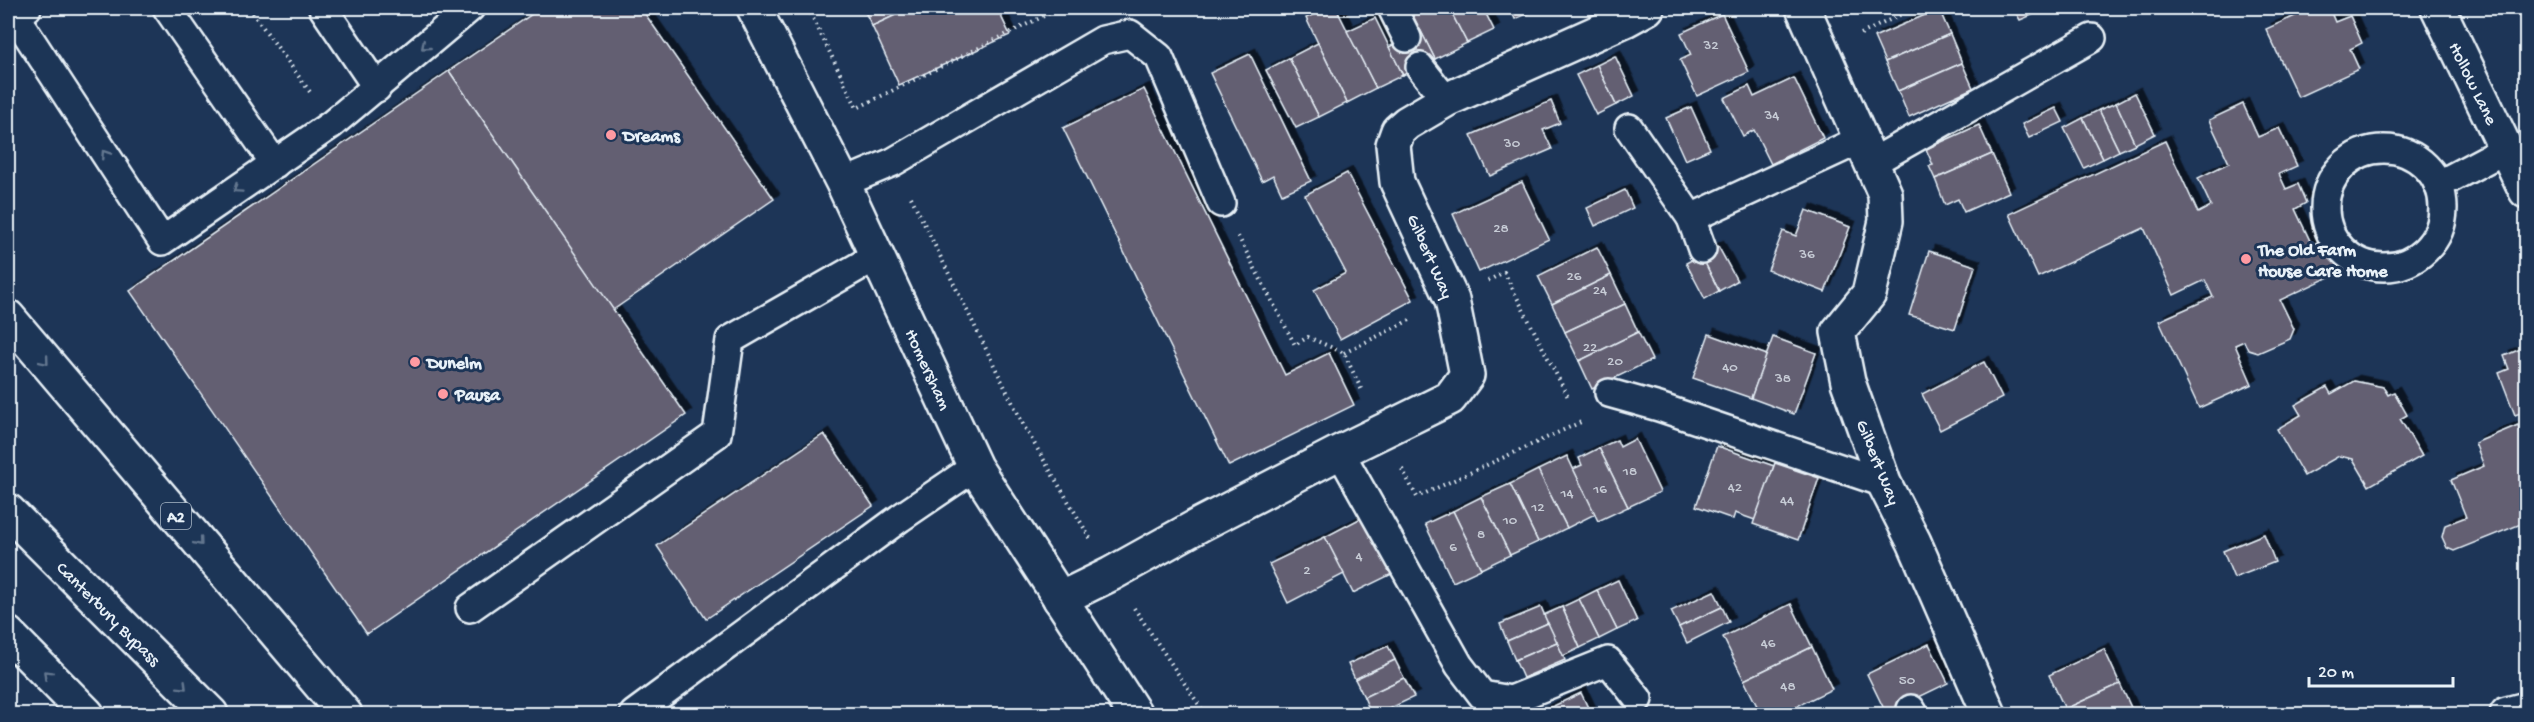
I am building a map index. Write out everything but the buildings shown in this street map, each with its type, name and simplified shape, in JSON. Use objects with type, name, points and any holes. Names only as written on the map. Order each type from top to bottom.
[{"type":"main road","name":"Homersham","points":[[754,8],[843,183],[975,467],[1135,714]]},
{"type":"main road","name":"Gilbert Way","points":[[1803,8],[1885,194],[1886,221],[1869,294],[1838,332],[1848,382],[1884,483],[1914,542],[1989,714]]},
{"type":"main road","name":"Hollow Lane","points":[[2438,8],[2526,191]]},
{"type":"main road","name":"Gilbert Way","points":[[1060,599],[1112,574],[1201,524],[1340,452],[1450,399],[1467,375],[1452,300],[1397,182],[1393,145],[1398,131],[1407,123],[1446,100],[1630,12]]},
{"type":"main road","name":"A2","points":[[8,317],[345,714]]},
{"type":"main road","name":"Canterbury Bypass","points":[[8,511],[211,714]]},
{"type":"main road","points":[[8,634],[87,714]]},
{"type":"main road","points":[[2507,714],[2526,709]]},
{"type":"lane","points":[[27,8],[15,16],[162,241],[332,124],[470,8]]},
{"type":"lane","points":[[167,8],[275,164]]},
{"type":"lane","points":[[323,8],[377,87]]},
{"type":"lane","points":[[1392,8],[1407,39]]},
{"type":"lane","points":[[843,183],[893,162],[1103,40],[1130,34],[1159,57],[1221,203]]},
{"type":"lane","points":[[1691,219],[1867,151],[2092,38]]},
{"type":"lane","points":[[1420,67],[1446,100]]},
{"type":"lane","points":[[1629,128],[1691,219],[1702,249]]},
{"type":"lane","points":[[2373,149],[2393,149],[2412,156],[2428,168],[2438,185],[2443,202],[2441,222],[2434,239],[2422,253],[2405,263],[2386,267],[2368,264],[2350,256],[2337,243],[2327,226],[2325,206],[2329,186],[2339,170],[2354,157],[2373,149]]},
{"type":"lane","points":[[2438,185],[2506,149]]},
{"type":"lane","points":[[470,608],[717,434],[730,340],[877,256]]},
{"type":"lane","points":[[1608,393],[1659,406],[1884,483]]},
{"type":"lane","points":[[1340,452],[1459,665],[1482,695],[1511,700],[1608,661],[1638,699]]},
{"type":"lane","points":[[634,714],[900,518],[975,467]]},
{"type":"path","points":[[249,8],[332,124]]},
{"type":"path","points":[[808,8],[857,108],[1060,8]]},
{"type":"path","points":[[1824,53],[1914,8]]},
{"type":"path","points":[[893,162],[1025,428],[1112,574],[1205,714]]},
{"type":"path","points":[[1221,203],[1295,345],[1308,337],[1344,353],[1382,432]]},
{"type":"path","points":[[1344,353],[1452,300]]},
{"type":"place","name":"Dreams","points":[[611,135]]},
{"type":"place","name":"The Old Farm House Care Home","points":[[2246,259]]},
{"type":"place","name":"Dunelm","points":[[415,362]]},
{"type":"place","name":"Pausa","points":[[443,394]]}]
